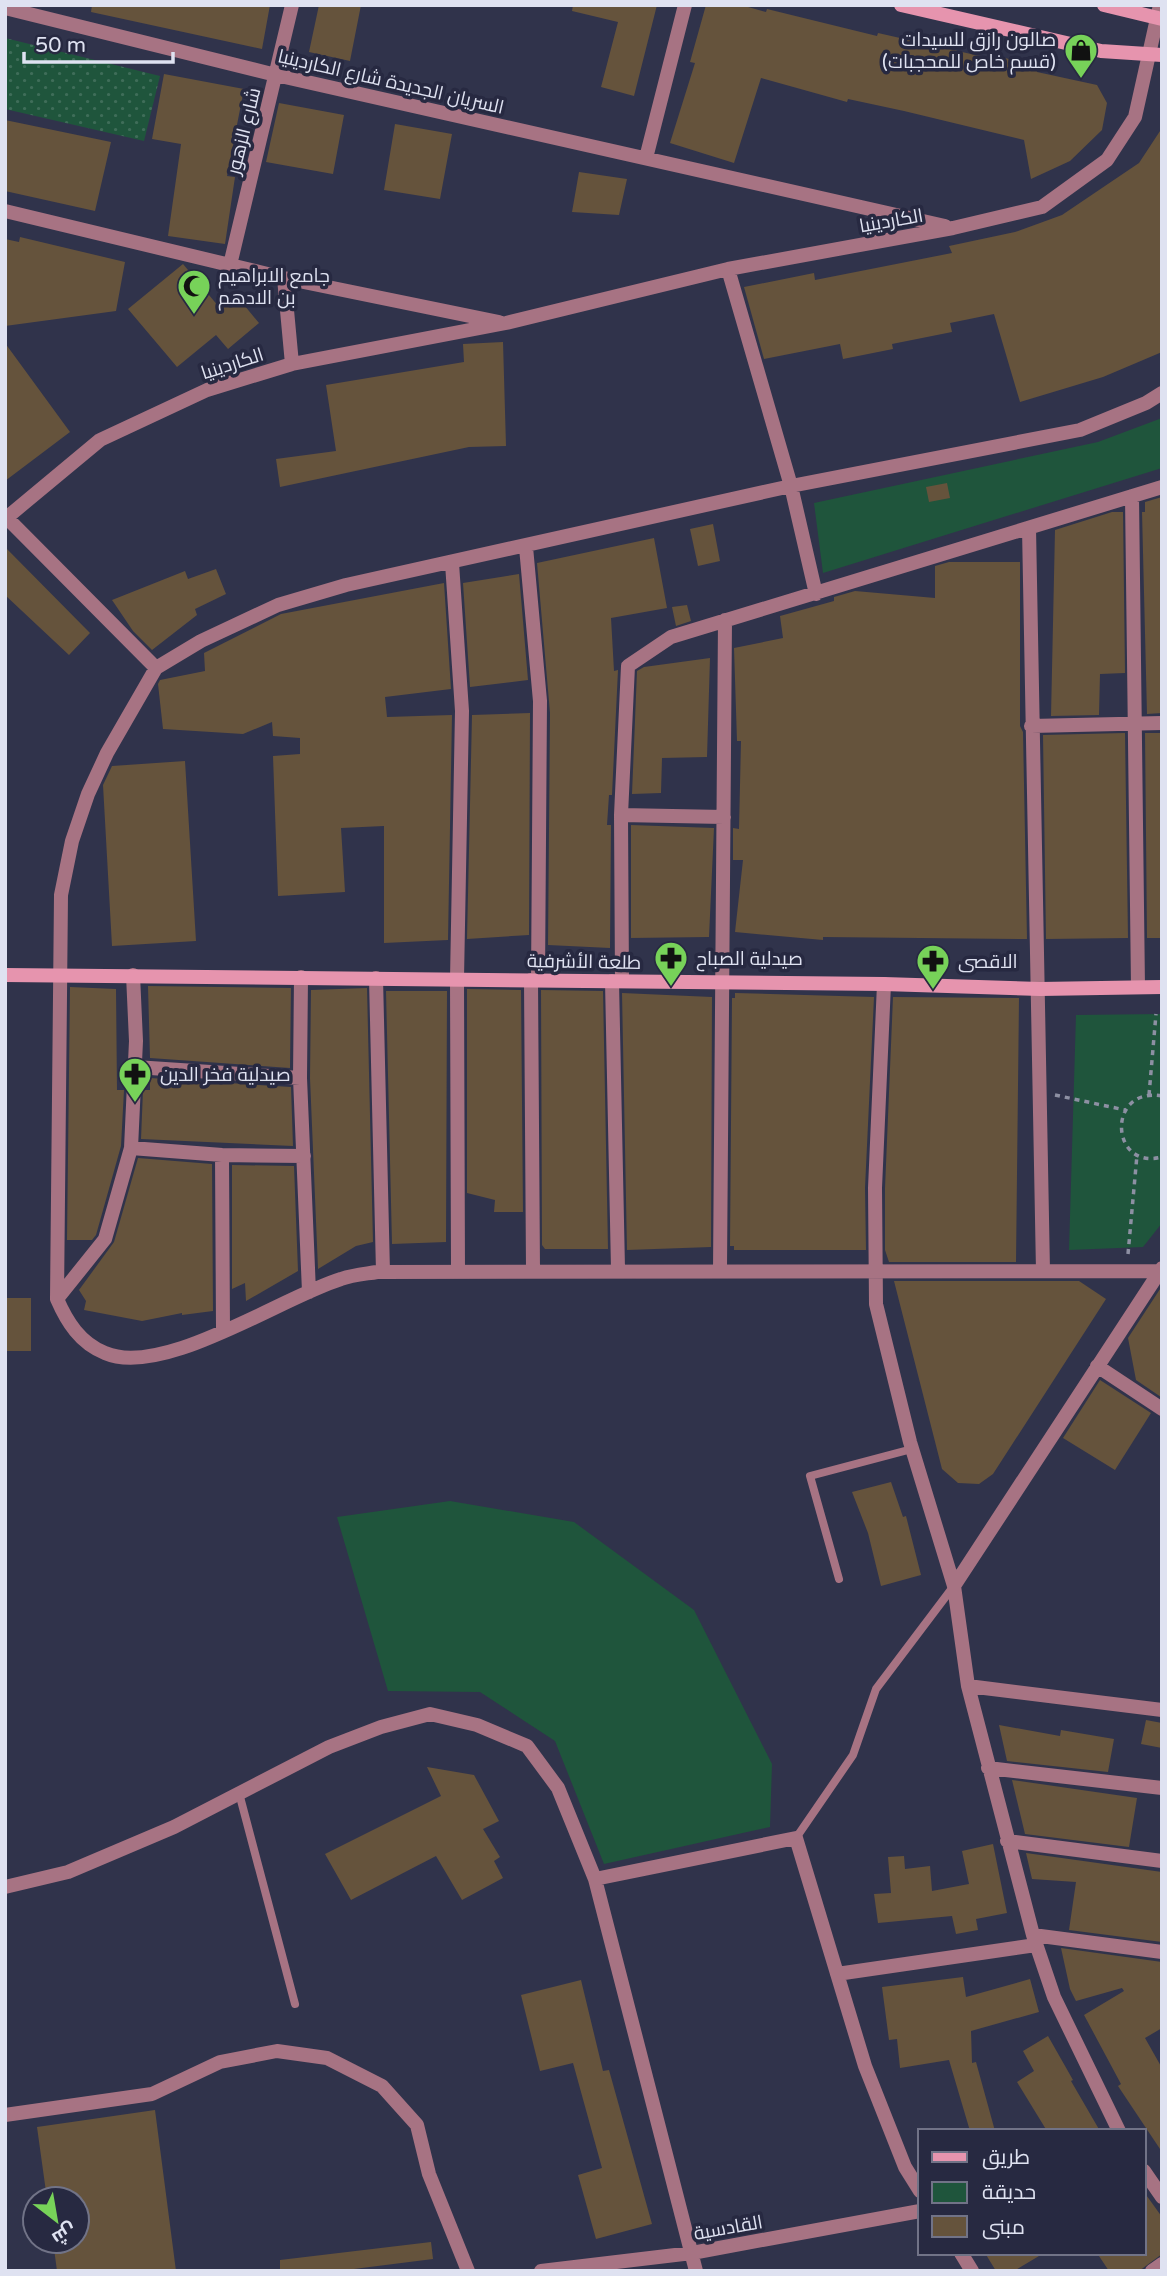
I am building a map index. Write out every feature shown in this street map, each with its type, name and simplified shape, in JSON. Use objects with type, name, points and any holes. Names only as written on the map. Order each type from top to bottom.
[{"type":"main road","points":[[901,5],[1101,51],[1156,53]]},
{"type":"main road","points":[[1104,5],[1160,14]]},
{"type":"main road","name":"طلعة الأشرفية","points":[[5,975],[884,984],[1040,989],[1162,987]]},
{"type":"street","name":"شارع الزهور","points":[[230,265],[292,5]]},
{"type":"street","points":[[646,158],[685,5]]},
{"type":"street","name":"السريان الجديدة شارع الكاردينيا","points":[[5,8],[276,75],[953,228]]},
{"type":"street","name":"الكاردينيا","points":[[6,518],[100,440],[207,390],[292,364],[506,323],[728,269],[953,228],[1042,207],[1107,160],[1135,117],[1156,53],[1160,14]]},
{"type":"street","name":"الكاردينيا","points":[[5,211],[284,278],[506,323]]},
{"type":"street","points":[[728,269],[791,486],[816,594]]},
{"type":"street","points":[[284,278],[292,364]]},
{"type":"street","points":[[954,1586],[1097,1366],[1158,1278],[1129,1271],[618,1269],[383,1272],[341,1279],[197,1343],[133,1358],[107,1354],[86,1343],[67,1322],[57,1298],[61,895],[72,841],[88,794],[107,753],[156,668],[201,641],[278,605],[346,585],[791,486],[1080,430],[1146,403],[1162,393]]},
{"type":"street","points":[[618,1269],[617,981],[628,666],[671,637],[1162,487]]},
{"type":"street","points":[[1132,496],[1138,987]]},
{"type":"street","points":[[6,518],[156,668]]},
{"type":"street","points":[[1030,528],[1031,726],[1040,989],[1043,1271]]},
{"type":"street","points":[[526,547],[540,701],[533,1270]]},
{"type":"street","points":[[452,563],[462,711],[457,979],[458,1270]]},
{"type":"street","points":[[720,1270],[725,621]]},
{"type":"street","points":[[1031,726],[1162,723]]},
{"type":"street","points":[[621,815],[724,817]]},
{"type":"street","points":[[57,1298],[105,1239],[131,1148],[135,1068],[133,975]]},
{"type":"street","points":[[301,977],[300,1078],[309,1292]]},
{"type":"street","points":[[376,978],[383,1272]]},
{"type":"street","points":[[884,984],[875,1188],[876,1304],[912,1449],[954,1586],[968,1686],[1035,1940],[1054,1997],[1118,2129]]},
{"type":"street","points":[[135,1068],[300,1078]]},
{"type":"street","points":[[131,1148],[222,1155],[304,1156]]},
{"type":"street","points":[[222,1155],[223,1330]]},
{"type":"street","points":[[1097,1366],[1162,1409]]},
{"type":"street","points":[[968,1686],[1162,1710]]},
{"type":"street","points":[[5,1887],[68,1872],[174,1827],[329,1747],[381,1727],[430,1714],[477,1725],[527,1746],[558,1788],[595,1879],[696,2271]]},
{"type":"street","points":[[988,1769],[1162,1788]]},
{"type":"street","points":[[595,1879],[796,1838],[865,2066],[905,2167],[918,2188]]},
{"type":"street","points":[[1007,1840],[1162,1861]]},
{"type":"street","points":[[837,1974],[1035,1940],[1162,1952]]},
{"type":"street","points":[[5,2116],[152,2094],[220,2062],[277,2051],[327,2058],[382,2086],[418,2124],[429,2174],[468,2271]]},
{"type":"street","points":[[1146,2174],[1162,2197]]},
{"type":"street","name":"القادسية","points":[[541,2271],[692,2253],[918,2211]]},
{"type":"street","points":[[962,2255],[972,2271]]},
{"type":"street","points":[[1152,2271],[1162,2264]]},
{"type":"lane","points":[[839,1579],[810,1476],[912,1449]]},
{"type":"lane","points":[[796,1838],[853,1755],[876,1689],[954,1586]]},
{"type":"lane","points":[[239,1793],[295,2004]]},
{"type":"path","points":[[1149,1095],[1156,1014]]},
{"type":"path","points":[[1041,1092],[1125,1110]]},
{"type":"path","points":[[1162,1096],[1140,1097],[1125,1110],[1121,1120],[1123,1140],[1137,1155],[1147,1159],[1162,1157]]},
{"type":"path","points":[[1129,1271],[1128,1249],[1137,1155]]},
{"type":"green space","points":[[5,38],[160,76],[144,141],[5,109]]},
{"type":"green space","points":[[1162,418],[1162,468],[823,573],[814,503],[1098,442]]},
{"type":"green space","points":[[1162,1014],[1162,1223],[1143,1247],[1069,1250],[1076,1015]]},
{"type":"green space","points":[[450,1501],[574,1522],[694,1610],[772,1764],[770,1827],[604,1864],[555,1741],[480,1692],[388,1691],[337,1517]]},
{"type":"building","points":[[92,5],[270,5],[262,49],[91,12]]},
{"type":"building","points":[[319,5],[361,5],[350,61],[309,52]]},
{"type":"building","points":[[573,5],[657,5],[634,96],[601,87],[618,22],[572,11]]},
{"type":"building","points":[[706,5],[741,5],[766,12],[767,9],[877,36],[878,33],[993,59],[994,55],[1038,67],[1037,72],[1097,85],[1107,103],[1102,130],[1070,161],[1031,179],[1024,140],[904,111],[848,99],[847,102],[761,78],[734,163],[670,143],[695,63],[690,62]]},
{"type":"building","points":[[164,74],[244,89],[227,176],[235,177],[225,244],[168,236],[181,144],[152,139]]},
{"type":"building","points":[[279,103],[344,115],[333,174],[266,162]]},
{"type":"building","points":[[5,120],[111,142],[95,211],[5,191]]},
{"type":"building","points":[[395,124],[452,134],[440,199],[384,190]]},
{"type":"building","points":[[1162,128],[1162,352],[1103,377],[1020,402],[994,314],[950,323],[952,332],[892,344],[893,349],[843,359],[840,344],[764,359],[744,287],[814,273],[815,280],[952,253],[949,246],[1015,232],[1062,215],[1139,163]]},
{"type":"building","points":[[579,172],[627,179],[619,215],[572,212]]},
{"type":"building","points":[[20,237],[125,262],[116,311],[5,326],[5,239],[19,242]]},
{"type":"building","name":"جامع الابراهيم بن الادهم","points":[[183,264],[219,307],[235,294],[259,323],[228,349],[216,335],[177,367],[128,309]]},
{"type":"building","points":[[503,342],[506,446],[469,447],[280,487],[276,459],[336,451],[326,385],[464,362],[463,344]]},
{"type":"building","points":[[5,343],[70,432],[5,481]]},
{"type":"building","points":[[947,483],[950,498],[929,502],[926,487]]},
{"type":"building","points":[[1162,497],[1162,713],[1147,714],[1142,512],[1145,512],[1145,502]]},
{"type":"building","points":[[1112,512],[1123,512],[1125,673],[1100,674],[1099,715],[1051,716],[1055,530]]},
{"type":"building","points":[[713,524],[720,561],[698,566],[690,529]]},
{"type":"building","points":[[654,538],[667,608],[611,618],[614,671],[618,670],[612,795],[609,795],[607,825],[611,825],[610,948],[548,945],[550,713],[537,563]]},
{"type":"building","points":[[5,547],[90,633],[69,655],[5,595]]},
{"type":"building","points":[[949,562],[1020,562],[1020,726],[1023,732],[1027,939],[823,937],[823,940],[735,932],[743,860],[733,860],[733,828],[739,829],[741,741],[737,741],[734,648],[783,638],[780,616],[834,601],[834,597],[855,591],[935,598],[935,566]]},
{"type":"building","points":[[216,569],[226,594],[195,609],[197,615],[152,650],[133,631],[112,600],[185,571],[188,579]]},
{"type":"building","points":[[519,574],[528,680],[470,687],[463,583]]},
{"type":"building","points":[[444,583],[451,689],[385,697],[387,717],[452,715],[448,940],[384,943],[384,826],[341,828],[345,892],[278,896],[273,756],[300,754],[300,738],[273,736],[272,722],[243,734],[163,729],[158,684],[160,680],[205,671],[204,653],[281,614]]},
{"type":"building","points":[[687,605],[691,621],[676,626],[672,607]]},
{"type":"building","points":[[710,658],[707,757],[662,758],[661,793],[632,794],[637,671],[644,667]]},
{"type":"building","points":[[530,713],[529,935],[467,939],[472,715]]},
{"type":"building","points":[[1125,733],[1128,938],[1046,939],[1043,735]]},
{"type":"building","points":[[1145,733],[1162,733],[1162,938],[1147,938]]},
{"type":"building","points":[[185,761],[196,941],[112,946],[103,785],[112,766]]},
{"type":"building","points":[[631,825],[714,828],[709,937],[631,938]]},
{"type":"building","points":[[148,986],[291,988],[290,1068],[150,1058]]},
{"type":"building","points":[[70,987],[116,989],[117,1090],[124,1090],[121,1146],[96,1235],[92,1240],[67,1240]]},
{"type":"building","points":[[367,988],[373,1242],[356,1246],[318,1269],[310,1078],[311,990]]},
{"type":"building","points":[[467,989],[521,990],[523,1212],[494,1212],[495,1200],[467,1193]]},
{"type":"building","points":[[541,990],[603,991],[608,1249],[545,1249],[542,1245]]},
{"type":"building","points":[[386,991],[447,991],[446,1242],[392,1244]]},
{"type":"building","points":[[622,993],[712,997],[711,1247],[627,1250]]},
{"type":"building","points":[[735,993],[874,997],[865,1188],[866,1250],[734,1250],[734,1246],[730,1246],[732,998],[735,998]]},
{"type":"building","points":[[893,997],[1019,998],[1016,1262],[889,1262],[885,1250],[885,1188]]},
{"type":"building","points":[[150,1078],[291,1087],[293,1146],[141,1139],[143,1090],[150,1090]]},
{"type":"building","points":[[138,1158],[212,1164],[213,1311],[182,1313],[142,1321],[84,1310],[86,1301],[79,1290],[114,1242]]},
{"type":"building","points":[[232,1165],[294,1166],[298,1271],[246,1301],[245,1283],[232,1289]]},
{"type":"building","points":[[894,1281],[1079,1281],[1106,1299],[993,1474],[979,1484],[958,1483],[942,1469]]},
{"type":"building","points":[[1162,1286],[1161,1397],[1136,1380],[1128,1338]]},
{"type":"building","points":[[5,1298],[31,1298],[31,1351],[5,1351]]},
{"type":"building","points":[[1100,1380],[1151,1413],[1115,1470],[1063,1438]]},
{"type":"building","points":[[891,1482],[903,1517],[906,1516],[921,1575],[881,1586],[868,1533],[852,1492]]},
{"type":"building","points":[[1146,1720],[1162,1723],[1162,1748],[1141,1744]]},
{"type":"building","points":[[999,1725],[1060,1736],[1061,1730],[1114,1739],[1108,1772],[1007,1761]]},
{"type":"building","points":[[427,1767],[474,1775],[499,1821],[483,1829],[500,1857],[494,1861],[503,1878],[462,1900],[436,1856],[351,1900],[325,1854],[441,1796]]},
{"type":"building","points":[[1012,1780],[1137,1798],[1129,1847],[1025,1834]]},
{"type":"building","points":[[993,1844],[1007,1913],[976,1919],[978,1930],[956,1934],[952,1916],[878,1923],[874,1894],[891,1893],[888,1857],[904,1856],[905,1869],[930,1866],[932,1891],[969,1884],[962,1851]]},
{"type":"building","points":[[1026,1853],[1162,1872],[1162,1942],[1069,1930],[1076,1882],[1032,1879]]},
{"type":"building","points":[[1061,1948],[1162,1962],[1162,2028],[1145,2038],[1162,2068],[1162,2152],[1118,2086],[1121,2084],[1084,2015],[1124,1991],[1122,1988],[1076,2001],[1070,1989]]},
{"type":"building","points":[[963,1977],[966,1997],[1030,1979],[1039,2012],[971,2031],[972,2063],[976,2062],[994,2129],[969,2129],[949,2060],[900,2068],[897,2039],[889,2040],[882,1987]]},
{"type":"building","points":[[581,1980],[603,2071],[609,2070],[652,2224],[596,2239],[578,2175],[602,2168],[573,2063],[540,2071],[521,1995]]},
{"type":"building","points":[[1048,2036],[1099,2129],[1046,2129],[1017,2082],[1034,2071],[1023,2051]]},
{"type":"building","points":[[155,2110],[176,2271],[57,2271],[55,2255],[91,2255],[91,2185],[45,2185],[37,2127]]},
{"type":"building","points":[[1146,2195],[1162,2217],[1162,2254],[1139,2271],[1109,2271],[1098,2255],[1146,2255]]},
{"type":"building","points":[[431,2242],[433,2259],[338,2271],[280,2271],[280,2260]]},
{"type":"building","points":[[986,2255],[1041,2255],[1014,2271],[996,2271]]},
{"type":"place","name":"صالون رازق للسيدات (قسم خاص للمحجبات)","points":[[1081,80]]},
{"type":"place","name":"جامع الابراهيم بن الادهم","points":[[194,316]]},
{"type":"place","name":"صيدلية الصباح","points":[[671,988]]},
{"type":"place","name":"الاقصى","points":[[933,991]]},
{"type":"place","name":"صيدلية فخر الدين","points":[[135,1104]]}]
